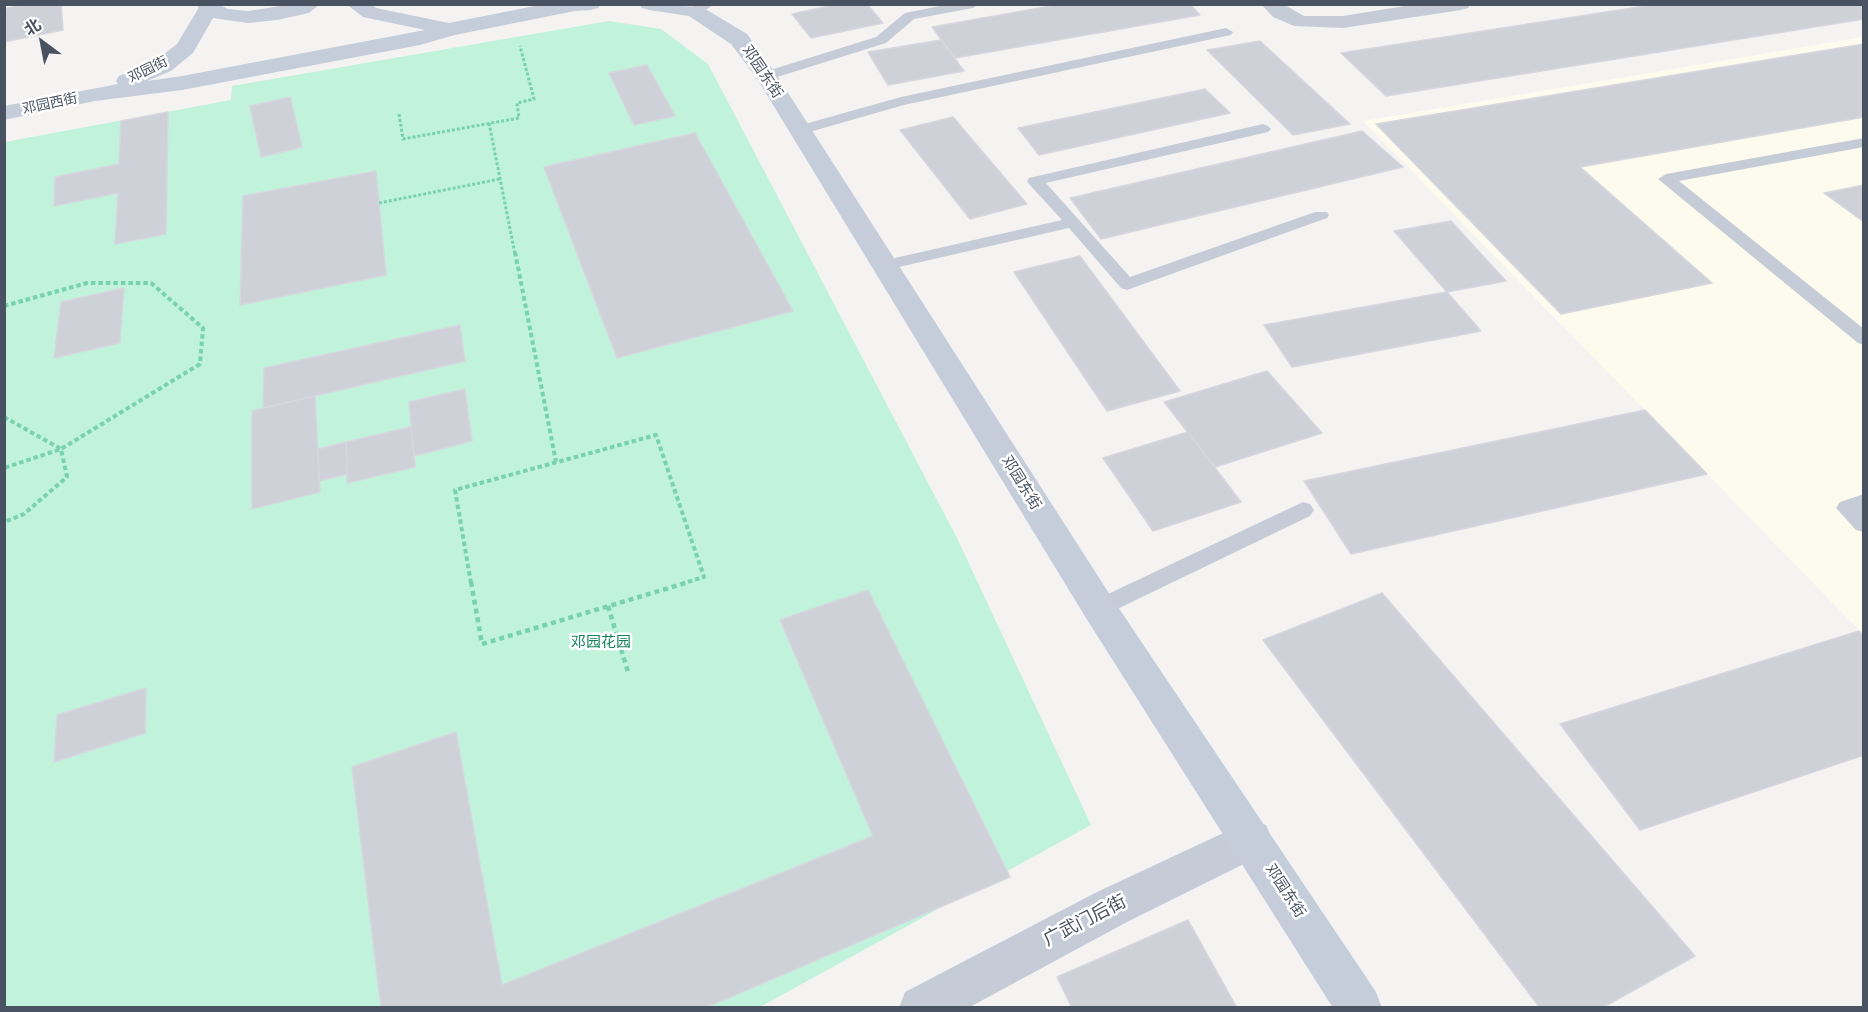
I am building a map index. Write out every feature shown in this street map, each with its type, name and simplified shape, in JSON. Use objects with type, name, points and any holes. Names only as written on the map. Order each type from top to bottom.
[{"type":"street","points":[[208,7],[225,15],[248,17],[302,9],[310,4]]},
{"type":"street","points":[[356,4],[370,13],[409,23],[451,29]]},
{"type":"street","points":[[95,94],[182,83],[420,39],[451,29],[575,5],[591,4]]},
{"type":"street","name":"邓园东街","points":[[649,4],[702,8],[739,39],[766,76],[1099,608],[1360,1008]]},
{"type":"street","points":[[1271,4],[1280,12],[1301,22],[1343,22],[1461,4]]},
{"type":"street","name":"邓园街","points":[[95,94],[163,66],[185,48],[208,7]]},
{"type":"street","name":"邓园西街","points":[[4,113],[95,94]]},
{"type":"street","name":"广武门后街","points":[[921,1008],[1112,907],[1251,839]]},
{"type":"lane","points":[[766,76],[881,40],[910,16],[973,4]]},
{"type":"lane","points":[[800,130],[902,101],[1226,32]]},
{"type":"lane","points":[[1263,129],[1035,181],[1127,284],[1321,215]]},
{"type":"lane","points":[[1863,142],[1666,179],[1863,339]]},
{"type":"lane","points":[[886,265],[1073,222]]},
{"type":"lane","points":[[1863,502],[1847,508],[1863,524]]},
{"type":"lane","points":[[1099,608],[1303,510]]},
{"type":"path","points":[[399,114],[403,139],[519,118],[517,103],[534,99],[519,42]]},
{"type":"path","points":[[489,123],[556,462]]},
{"type":"path","points":[[379,203],[500,179]]},
{"type":"path","points":[[4,306],[87,283],[151,284],[203,328],[200,364],[61,449],[4,468]]},
{"type":"path","points":[[4,417],[61,449],[67,477],[24,514],[4,522]]},
{"type":"path","points":[[656,435],[704,577],[608,606],[482,644],[455,490],[656,435]]},
{"type":"path","points":[[608,606],[628,672]]},
{"type":"shaded area","points":[[1863,37],[1863,634],[1363,121]]},
{"type":"green space","name":"邓园花园","points":[[609,21],[661,29],[708,64],[957,538],[1091,825],[760,1007],[5,1008],[5,142],[231,100],[232,86]]},
{"type":"building","points":[[25,4],[61,4],[63,30],[4,42],[4,9]]},
{"type":"building","points":[[838,4],[867,4],[883,23],[811,38],[792,14]]},
{"type":"building","points":[[1062,4],[1190,4],[1200,15],[955,58],[932,27]]},
{"type":"building","points":[[1658,4],[1864,4],[1864,19],[1386,96],[1341,53]]},
{"type":"building","points":[[941,40],[964,71],[888,85],[868,52]]},
{"type":"building","points":[[1260,41],[1350,124],[1293,135],[1207,50]]},
{"type":"building","points":[[1864,44],[1864,117],[1580,167],[1712,283],[1561,314],[1376,124]]},
{"type":"building","points":[[647,65],[675,116],[634,125],[609,73]]},
{"type":"building","points":[[1205,89],[1230,113],[1039,155],[1018,128]]},
{"type":"building","points":[[290,97],[302,147],[261,157],[250,106]]},
{"type":"building","points":[[168,112],[166,234],[115,244],[118,193],[54,206],[55,177],[119,164],[121,121]]},
{"type":"building","points":[[953,117],[1027,204],[970,219],[900,130]]},
{"type":"building","points":[[1362,131],[1403,167],[1101,239],[1070,198]]},
{"type":"building","points":[[695,133],[793,311],[617,358],[544,167]]},
{"type":"building","points":[[376,171],[386,275],[240,305],[243,196]]},
{"type":"building","points":[[1864,185],[1864,222],[1824,193]]},
{"type":"building","points":[[1451,221],[1506,281],[1447,292],[1394,231]]},
{"type":"building","points":[[1080,256],[1180,391],[1107,411],[1014,272]]},
{"type":"building","points":[[124,288],[120,343],[54,358],[61,302]]},
{"type":"building","points":[[1447,292],[1481,331],[1292,367],[1264,325]]},
{"type":"building","points":[[460,325],[465,361],[263,408],[264,368]]},
{"type":"building","points":[[1267,371],[1322,433],[1215,467],[1164,402]]},
{"type":"building","points":[[465,389],[472,441],[414,456],[409,402]]},
{"type":"building","points":[[315,396],[320,492],[252,509],[252,411]]},
{"type":"building","points":[[1645,410],[1707,474],[1351,554],[1304,481]]},
{"type":"building","points":[[411,427],[415,467],[347,483],[346,442]]},
{"type":"building","points":[[1188,432],[1241,502],[1153,531],[1103,458]]},
{"type":"building","points":[[346,442],[347,474],[319,481],[318,449]]},
{"type":"building","points":[[868,590],[1010,877],[705,1008],[381,1008],[352,767],[456,732],[502,985],[873,836],[780,620]]},
{"type":"building","points":[[1382,593],[1695,956],[1602,1008],[1540,1008],[1263,640]]},
{"type":"building","points":[[1859,631],[1864,636],[1864,755],[1640,830],[1560,724]]},
{"type":"building","points":[[146,688],[145,733],[54,762],[57,715]]},
{"type":"building","points":[[1188,920],[1237,1008],[1072,1008],[1057,977]]}]
